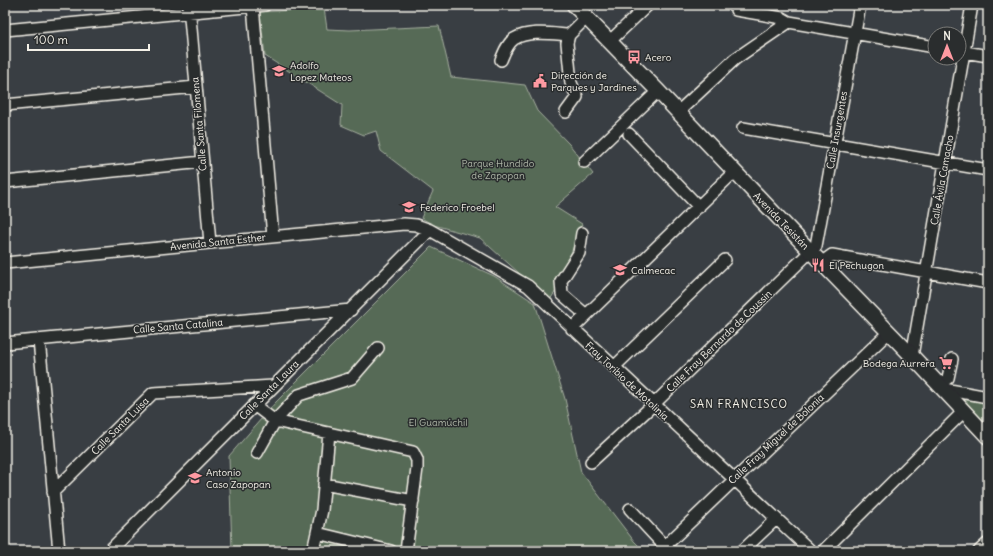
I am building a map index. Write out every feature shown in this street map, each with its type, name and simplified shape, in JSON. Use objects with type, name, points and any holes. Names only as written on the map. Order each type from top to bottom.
[{"type":"main road","name":"Avenida Tesistán","points":[[574,5],[658,90],[820,263],[912,356],[988,437]]},
{"type":"street","points":[[5,30],[189,9],[265,5]]},
{"type":"street","points":[[610,41],[648,5]]},
{"type":"street","name":"Calle Insurgentes","points":[[811,252],[818,241],[860,5]]},
{"type":"street","name":"Calle Ávila Camacho","points":[[967,28],[972,5]]},
{"type":"street","points":[[253,6],[273,237]]},
{"type":"street","name":"Calle Santa Filomena","points":[[189,9],[210,243]]},
{"type":"street","points":[[736,10],[782,18],[789,22],[927,46]]},
{"type":"street","points":[[566,112],[577,96],[571,83],[567,43],[570,35],[587,17]]},
{"type":"street","points":[[678,112],[734,59],[789,22]]},
{"type":"street","points":[[502,60],[506,49],[513,40],[523,36],[544,33],[570,35]]},
{"type":"street","points":[[967,53],[988,56]]},
{"type":"street","name":"Calle Ávila Camacho","points":[[912,356],[960,66]]},
{"type":"street","points":[[5,105],[196,87]]},
{"type":"street","points":[[584,162],[658,90]]},
{"type":"street","points":[[743,128],[988,170]]},
{"type":"street","points":[[629,134],[699,207]]},
{"type":"street","points":[[5,182],[203,162]]},
{"type":"street","points":[[572,329],[734,172]]},
{"type":"street","name":"Avenida Santa Esther","points":[[5,263],[404,224],[416,225],[430,230]]},
{"type":"street","name":"Calle Santa Laura","points":[[109,551],[430,230]]},
{"type":"street","name":"Fray Toribio de Motolinía","points":[[430,230],[528,286],[653,405],[811,551]]},
{"type":"street","points":[[582,233],[579,253],[561,281],[562,294],[586,315]]},
{"type":"street","name":"Calle Fray Bernardo de Coussin","points":[[591,462],[653,405],[811,252]]},
{"type":"street","points":[[820,263],[832,255],[988,283]]},
{"type":"street","points":[[614,367],[725,260]]},
{"type":"street","name":"Calle Santa Catalina","points":[[5,343],[351,310]]},
{"type":"street","name":"Calle Fray Miguel de Bolonia","points":[[667,548],[734,479],[888,333]]},
{"type":"street","points":[[39,340],[59,551]]},
{"type":"street","points":[[257,453],[275,421],[298,395],[352,378],[378,348]]},
{"type":"street","points":[[952,360],[948,378],[941,387],[988,397]]},
{"type":"street","name":"Calle Santa Luisa","points":[[53,492],[153,393],[273,386]]},
{"type":"street","points":[[254,405],[275,421],[413,452],[417,460],[417,468],[406,551]]},
{"type":"street","points":[[823,551],[964,411]]},
{"type":"street","points":[[313,551],[322,510],[329,433]]},
{"type":"street","points":[[324,484],[413,501]]},
{"type":"street","points":[[630,509],[667,548]]},
{"type":"street","points":[[742,551],[776,519]]},
{"type":"street","points":[[317,532],[391,551]]},
{"type":"street","points":[[979,551],[988,543]]},
{"type":"green space","name":"Parque Hundido de Zapopan","points":[[324,8],[327,29],[350,30],[439,26],[451,77],[525,85],[537,111],[569,144],[593,174],[555,207],[582,224],[558,288],[549,301],[480,238],[434,225],[421,218],[433,191],[381,151],[376,131],[364,135],[341,125],[342,105],[265,56],[260,12]]},
{"type":"green space","name":"El Guamúchil","points":[[431,247],[494,276],[535,303],[565,399],[581,472],[634,541],[644,551],[232,551],[229,456],[275,403]]},
{"type":"green space","points":[[957,395],[988,400],[988,430]]},
{"type":"place","name":"Acero","points":[[634,57]]},
{"type":"place","name":"Adolfo Lopez Mateos","points":[[279,71]]},
{"type":"place","name":"Dirección de Parques y Jardines","points":[[540,81]]},
{"type":"place","name":"Federico Froebel","points":[[409,207]]},
{"type":"place","name":"El Pechugon","points":[[818,265]]},
{"type":"place","name":"Calmecac","points":[[620,270]]},
{"type":"place","name":"Bodega Aurrera","points":[[946,363]]},
{"type":"place","name":"Antonio Caso Zapopan","points":[[195,478]]},
{"type":"district","name":"SAN FRANCISCO","points":[[739,404]]}]
